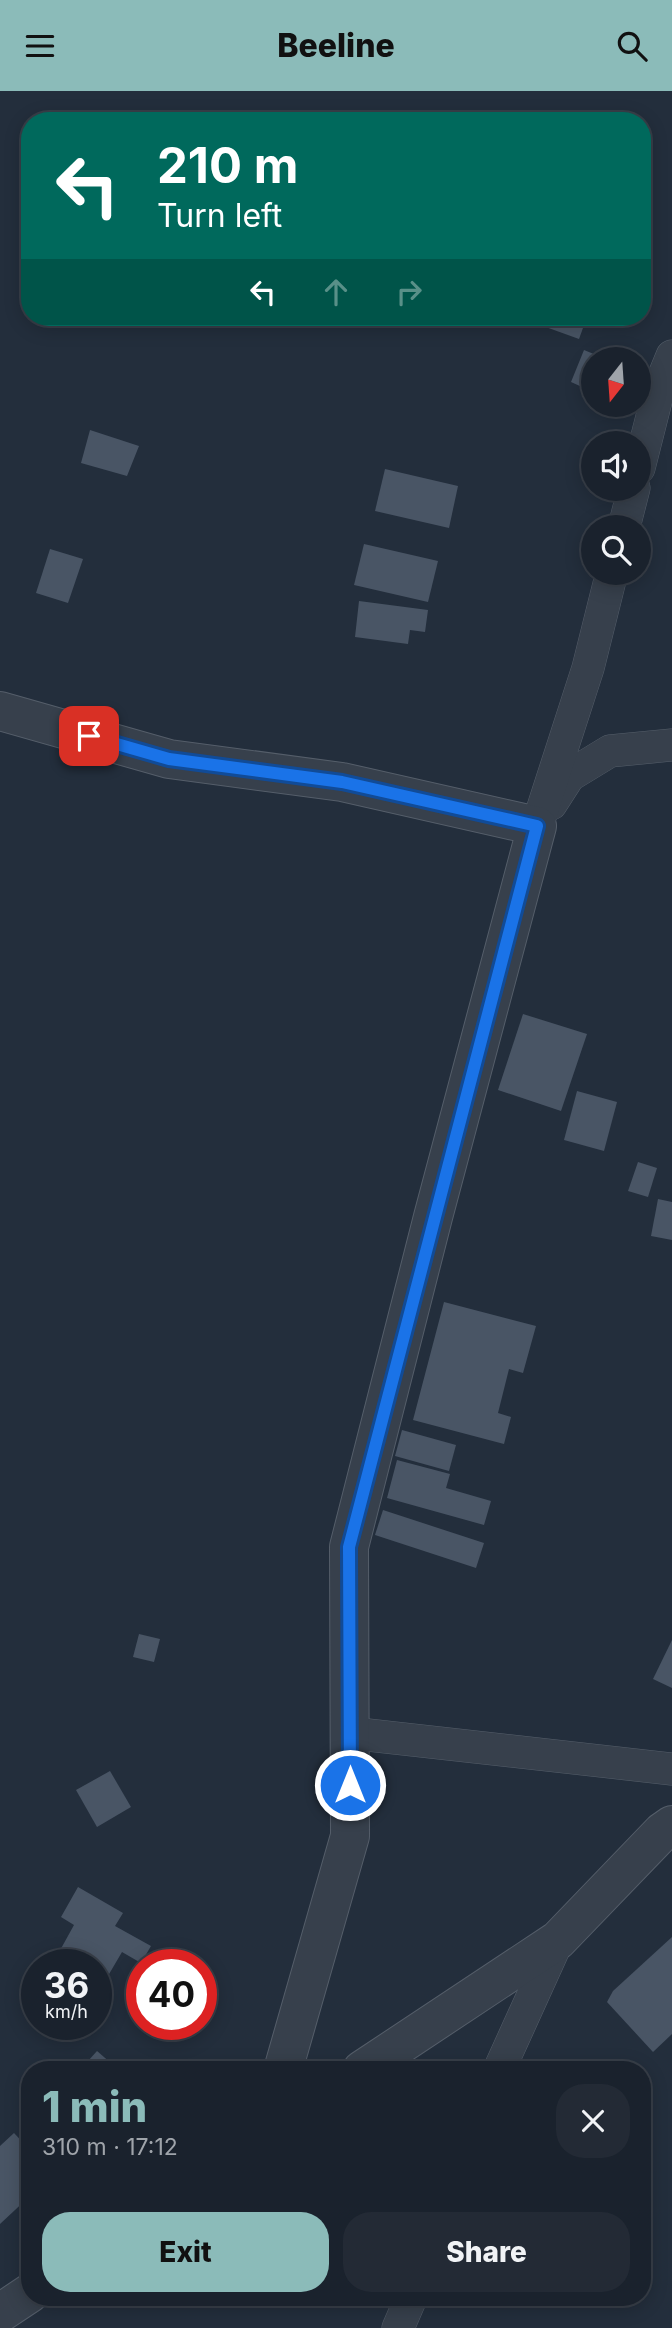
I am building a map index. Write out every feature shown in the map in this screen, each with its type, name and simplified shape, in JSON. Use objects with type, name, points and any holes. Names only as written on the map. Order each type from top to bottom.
[{"type":"street","points":[[648,431],[660,385],[672,356]]},
{"type":"street","points":[[286,2061],[350,1836],[349,1547],[537,826],[589,668],[609,585]]},
{"type":"street","points":[[0,711],[169,759],[342,782],[537,826]]},
{"type":"street","points":[[537,826],[569,776],[610,751],[672,745]]},
{"type":"street","points":[[350,1733],[672,1769]]},
{"type":"street","points":[[376,2061],[558,1940],[662,1832],[672,1825]]},
{"type":"street","points":[[503,2061],[558,1940]]},
{"type":"street","points":[[0,2313],[21,2299]]},
{"type":"street","points":[[398,2328],[408,2306]]},
{"type":"building","points":[[543,326],[584,326],[579,339]]},
{"type":"building","points":[[581,357],[581,387],[571,382]]},
{"type":"building","points":[[90,430],[139,446],[127,476],[81,463]]},
{"type":"building","points":[[385,469],[458,486],[449,528],[375,511]]},
{"type":"building","points":[[364,544],[438,561],[428,602],[354,585]]},
{"type":"building","points":[[50,549],[83,559],[68,603],[36,593]]},
{"type":"building","points":[[359,601],[428,610],[425,632],[410,630],[408,644],[355,637]]},
{"type":"building","points":[[523,1014],[587,1034],[561,1111],[498,1090]]},
{"type":"building","points":[[577,1091],[617,1102],[604,1151],[564,1140]]},
{"type":"building","points":[[638,1162],[657,1168],[648,1197],[628,1191]]},
{"type":"building","points":[[658,1199],[672,1202],[672,1240],[651,1236]]},
{"type":"building","points":[[444,1302],[536,1326],[523,1373],[509,1369],[498,1413],[511,1417],[504,1444],[413,1420]]},
{"type":"building","points":[[402,1430],[456,1445],[449,1471],[395,1456]]},
{"type":"building","points":[[397,1460],[450,1474],[446,1488],[491,1501],[484,1525],[387,1498]]},
{"type":"building","points":[[383,1510],[484,1543],[476,1568],[375,1535]]},
{"type":"building","points":[[139,1634],[160,1639],[154,1662],[133,1657]]},
{"type":"building","points":[[672,1640],[672,1688],[653,1679]]},
{"type":"building","points":[[110,1771],[131,1807],[97,1827],[76,1790]]},
{"type":"building","points":[[78,1887],[123,1913],[115,1926],[151,1946],[149,1949],[126,1949],[126,1954],[122,1952],[112,1969],[112,1949],[61,1949],[74,1925],[61,1917]]},
{"type":"building","points":[[672,1937],[672,2034],[653,2052],[607,2002],[613,1991]]},
{"type":"building","points":[[97,2051],[109,2061],[88,2061]]},
{"type":"building","points":[[14,2133],[21,2140],[21,2204],[0,2224],[0,2146]]},
{"type":"route","points":[[89,736],[169,759],[342,782],[537,826],[349,1547],[350,1785]]}]
